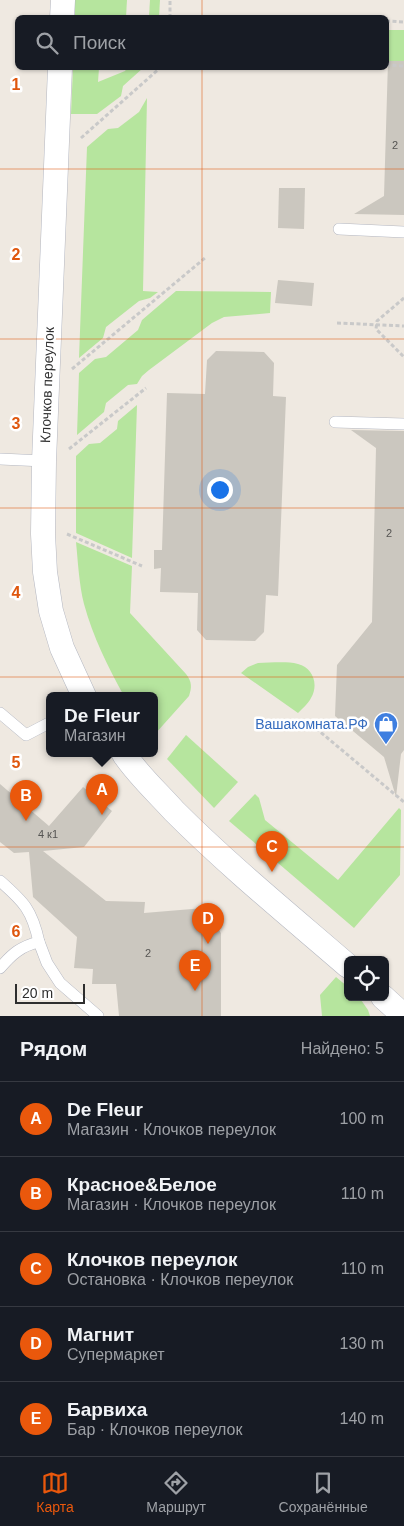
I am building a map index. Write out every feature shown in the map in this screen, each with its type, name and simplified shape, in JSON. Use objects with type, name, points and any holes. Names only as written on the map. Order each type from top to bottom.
[{"type":"street","points":[[62,15],[63,0]]},
{"type":"street","name":"Клочков переулок","points":[[60,70],[44,461],[44,553],[51,611],[62,648],[82,692]]},
{"type":"street","points":[[126,757],[134,769],[201,838],[344,963]]},
{"type":"street","points":[[387,1001],[404,1016]]},
{"type":"lane","points":[[339,229],[404,232]]},
{"type":"lane","points":[[335,422],[404,424]]},
{"type":"lane","points":[[0,459],[44,461]]},
{"type":"lane","points":[[0,713],[26,735],[46,725]]},
{"type":"lane","points":[[0,881],[19,898],[28,910],[34,922],[47,963],[60,983],[98,1016]]},
{"type":"lane","points":[[0,968],[12,954],[25,945],[39,942]]},
{"type":"path","points":[[170,0],[170,15]]},
{"type":"path","points":[[389,21],[404,22]]},
{"type":"path","points":[[389,65],[404,66]]},
{"type":"path","points":[[79,140],[158,70]]},
{"type":"path","points":[[71,369],[205,258]]},
{"type":"path","points":[[404,298],[377,321],[376,329],[404,357]]},
{"type":"path","points":[[337,324],[404,326]]},
{"type":"path","points":[[69,449],[146,388]]},
{"type":"path","points":[[66,534],[142,566]]},
{"type":"path","points":[[306,720],[404,802]]},
{"type":"green space","points":[[75,0],[127,0],[126,15],[75,15]]},
{"type":"green space","points":[[150,0],[160,0],[159,15],[149,15]]},
{"type":"green space","points":[[389,30],[404,30],[404,62],[390,62]]},
{"type":"green space","points":[[73,70],[99,70],[98,82],[126,70],[141,70],[123,86],[121,96],[97,114],[71,114]]},
{"type":"green space","points":[[147,98],[143,291],[158,292],[150,298],[139,301],[106,327],[103,338],[79,358],[87,147],[108,129],[118,128],[139,112]]},
{"type":"green space","points":[[176,291],[271,292],[270,313],[224,317],[212,323],[149,370],[137,384],[128,385],[106,403],[104,412],[77,435],[79,373],[95,359],[106,357],[138,330],[142,320]]},
{"type":"green space","points":[[137,405],[132,558],[76,533],[76,456],[89,444],[100,443],[117,429],[118,421]]},
{"type":"green space","points":[[76,542],[132,566],[130,613],[186,674],[191,687],[189,696],[158,731],[158,692],[122,692],[96,640],[82,596]]},
{"type":"green space","points":[[258,663],[293,663],[303,666],[311,673],[314,682],[313,693],[298,713],[241,673],[248,667]]},
{"type":"green space","points":[[186,735],[238,782],[214,808],[167,759]]},
{"type":"green space","points":[[255,794],[259,798],[265,820],[338,880],[399,808],[401,810],[400,875],[354,928],[229,821]]},
{"type":"green space","points":[[336,977],[344,984],[344,1001],[362,1001],[370,1016],[322,1016],[320,995]]},
{"type":"building","points":[[389,61],[404,61],[404,215],[354,214],[384,196]]},
{"type":"building","points":[[279,188],[305,188],[304,229],[278,228]]},
{"type":"building","points":[[278,280],[314,283],[312,306],[275,303]]},
{"type":"building","points":[[216,351],[264,352],[274,363],[273,396],[286,397],[278,596],[266,595],[264,632],[255,641],[206,640],[197,630],[198,593],[160,592],[161,568],[154,569],[154,550],[162,550],[167,393],[205,394],[207,360]]},
{"type":"building","points":[[351,430],[404,431],[404,750],[401,754],[396,797],[384,757],[335,716],[337,665],[372,622],[376,448]]},
{"type":"building","points":[[0,784],[49,826],[83,787],[112,811],[84,847],[43,851],[106,901],[145,902],[144,913],[204,908],[221,933],[221,1016],[119,1016],[116,984],[92,984],[93,969],[74,968],[77,937],[33,897],[29,852],[14,853],[0,842]]},
{"type":"place","name":"Вашакомната.РФ","points":[[386,745]]},
{"type":"place","name":"De Fleur","points":[[102,815]]},
{"type":"place","name":"Красное&Белое","points":[[26,821]]},
{"type":"place","name":"Клочков переулок","points":[[272,872]]},
{"type":"place","name":"Магнит","points":[[208,944]]},
{"type":"place","name":"Барвиха","points":[[195,991]]}]
